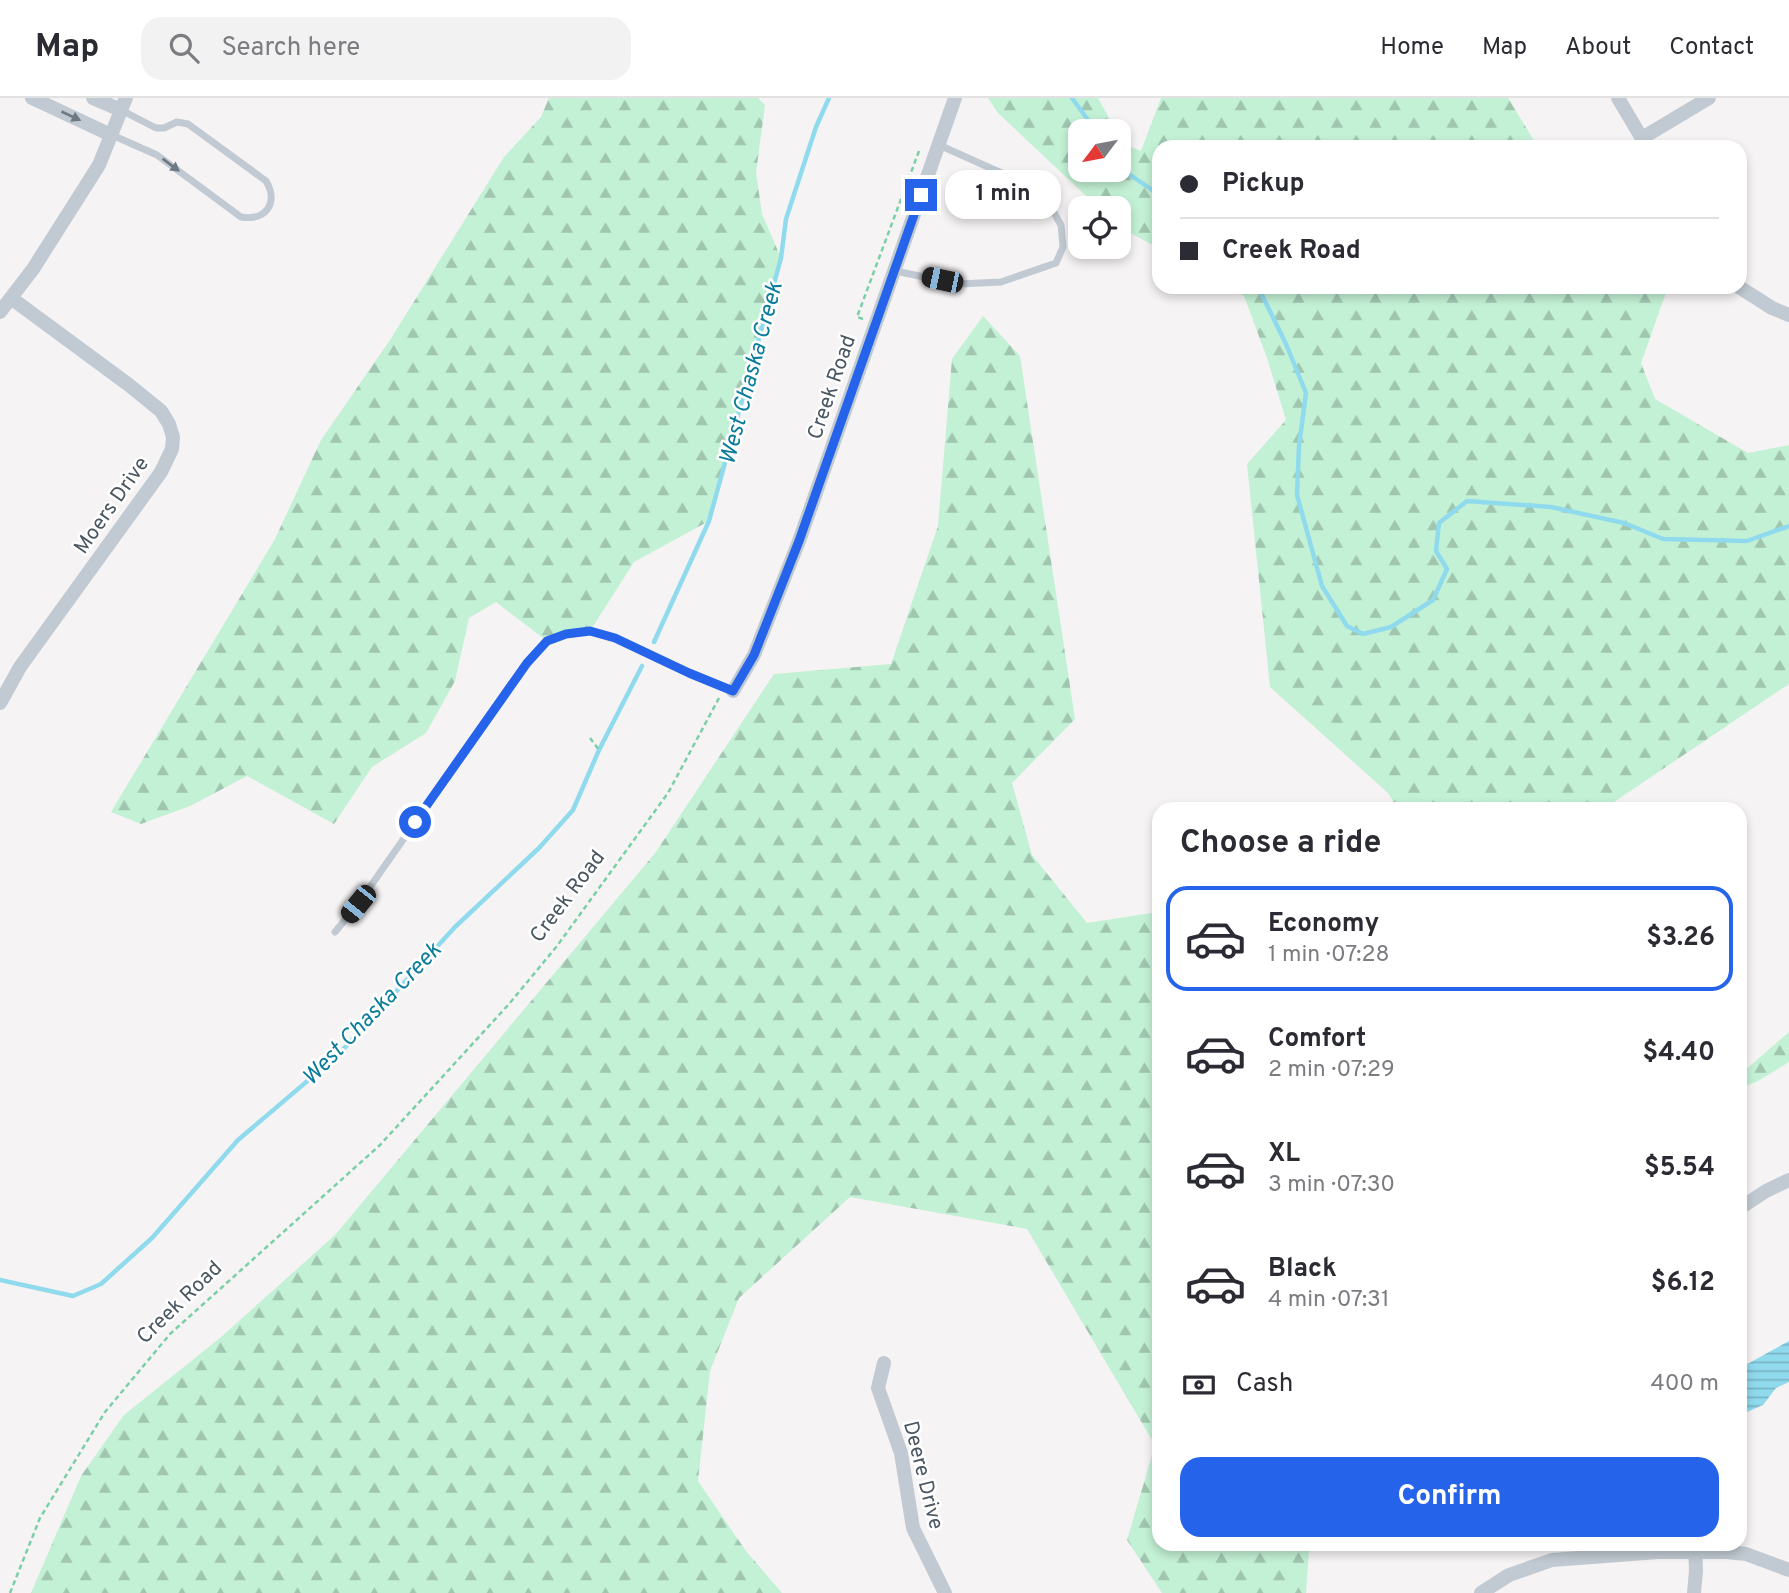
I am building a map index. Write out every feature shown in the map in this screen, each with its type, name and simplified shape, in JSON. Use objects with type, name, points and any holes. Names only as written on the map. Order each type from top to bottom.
[{"type":"street","points":[[32,98],[111,135]]},
{"type":"street","points":[[0,312],[33,269],[99,165],[123,104],[93,98]]},
{"type":"street","name":"Creek Road","points":[[733,691],[754,655],[794,552],[955,98]]},
{"type":"street","points":[[1618,98],[1642,140]]},
{"type":"street","points":[[1648,140],[1709,98]]},
{"type":"street","points":[[1747,292],[1789,315]]},
{"type":"street","name":"Moers Drive","points":[[0,703],[20,667],[161,472],[169,456],[173,437],[161,411],[11,298]]},
{"type":"street","points":[[1747,1204],[1789,1180]]},
{"type":"street","name":"Deere Drive","points":[[884,1363],[878,1388],[901,1453],[913,1528],[945,1593]]},
{"type":"street","points":[[1481,1593],[1509,1575],[1552,1560],[1651,1551]]},
{"type":"street","points":[[1694,1593],[1695,1551]]},
{"type":"street","points":[[1724,1551],[1745,1554],[1789,1570]]},
{"type":"lane","points":[[111,135],[157,155],[241,217],[259,217],[268,210],[272,200],[267,181],[188,124],[177,122],[164,128],[156,128],[123,104]]},
{"type":"lane","points":[[894,270],[959,284],[1001,282],[1056,263],[1063,247],[1061,225],[1048,202],[1024,183],[939,145]]},
{"type":"lane","points":[[335,932],[358,904],[527,663],[547,641],[566,634],[590,631],[615,638],[733,691]]},
{"type":"path","points":[[876,323],[857,317],[921,146]]},
{"type":"path","name":"Creek Road","points":[[10,1593],[40,1518],[105,1412],[170,1334],[380,1145],[509,1004],[557,946],[668,793],[721,693],[733,691]]},
{"type":"path","points":[[590,738],[599,750]]},
{"type":"green space","points":[[549,98],[758,98],[765,105],[756,173],[762,214],[781,258],[709,521],[634,562],[590,631],[547,641],[496,602],[469,618],[455,681],[426,733],[372,767],[334,824],[247,776],[190,806],[141,824],[111,812],[275,539],[321,440],[390,340],[504,157],[541,117]]},
{"type":"green space","points":[[988,98],[1098,98],[1109,119],[1068,119],[1068,179],[998,113]]},
{"type":"green space","points":[[1161,98],[1508,98],[1534,140],[1152,140],[1152,245],[1131,233],[1131,196],[1086,196],[1071,182],[1131,182],[1131,147],[1141,151]]},
{"type":"green space","points":[[1240,294],[1666,294],[1641,363],[1655,399],[1748,453],[1789,445],[1789,684],[1614,802],[1393,802],[1388,793],[1270,687],[1247,464],[1286,420],[1244,296]]},
{"type":"green space","points":[[983,316],[1020,356],[1075,719],[1012,783],[1032,855],[1087,923],[1152,913],[1152,1440],[1027,1229],[850,1197],[739,1298],[710,1371],[698,1481],[746,1551],[782,1593],[31,1593],[81,1476],[124,1415],[220,1338],[335,1235],[656,852],[774,674],[891,664],[938,526],[952,359]]},
{"type":"green space","points":[[1789,1032],[1789,1062],[1747,1085],[1747,1069]]},
{"type":"green space","points":[[1152,1455],[1152,1551],[1309,1551],[1306,1593],[1162,1593],[1127,1540]]},
{"type":"water","points":[[1789,1341],[1789,1382],[1776,1388],[1763,1405],[1747,1412],[1747,1364]]},
{"type":"waterway","name":"West Chaska Creek","points":[[654,642],[709,521],[781,258],[786,219],[816,127],[829,98]]},
{"type":"waterway","points":[[1072,98],[1087,119]]},
{"type":"waterway","points":[[1131,175],[1152,190]]},
{"type":"waterway","points":[[1261,294],[1306,393],[1299,446],[1297,495],[1322,586],[1347,626],[1363,634],[1391,627],[1433,600],[1447,569],[1436,551],[1439,523],[1467,501],[1551,507],[1624,523],[1663,539],[1747,541],[1789,526]]},
{"type":"waterway","name":"West Chaska Creek","points":[[0,1280],[73,1296],[101,1284],[152,1238],[238,1140],[338,1055],[455,927],[539,848],[573,810],[599,750],[642,666]]},
{"type":"route","points":[[415,822],[527,663],[547,641],[566,634],[590,631],[615,638],[733,691],[754,655],[799,541],[921,195]]}]
